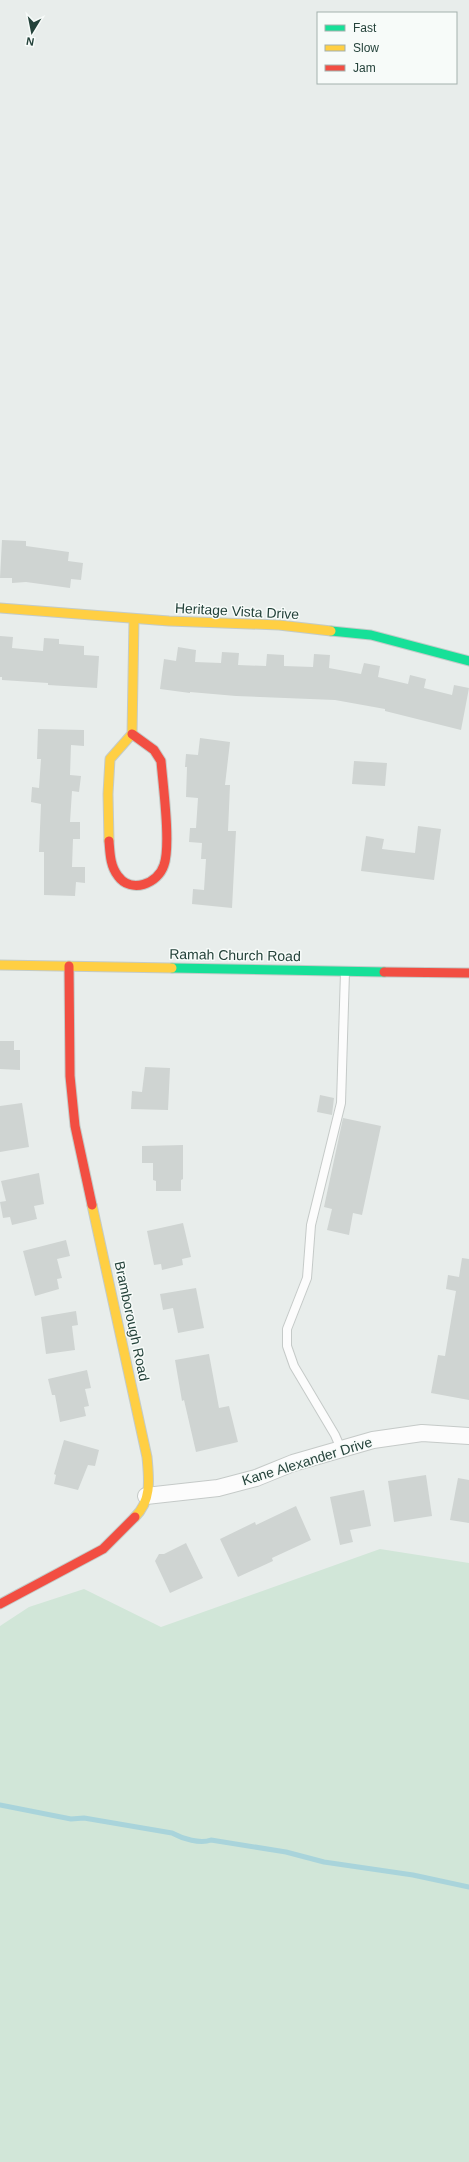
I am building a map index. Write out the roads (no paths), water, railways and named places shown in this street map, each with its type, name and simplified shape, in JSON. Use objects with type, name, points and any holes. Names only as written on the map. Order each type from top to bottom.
[{"type":"street","name":"Heritage Vista Drive","points":[[0,608],[134,619],[279,625],[371,635],[469,661]]},
{"type":"street","points":[[132,734],[154,750],[161,761],[166,856],[164,868],[158,878],[152,882],[142,885],[130,884],[118,877],[112,866],[107,786],[110,758],[132,734],[134,619]]},
{"type":"street","name":"Ramah Church Road","points":[[0,965],[345,969],[469,973]]},
{"type":"street","name":"Bramborough Road","points":[[0,1604],[103,1549],[141,1510],[150,1486],[147,1457],[75,1126],[70,1076],[69,966]]},
{"type":"street","name":"Kane Alexander Drive","points":[[146,1496],[218,1488],[256,1478],[293,1463],[373,1440],[422,1433],[469,1436]]},
{"type":"lane","points":[[341,1449],[336,1435],[294,1366],[287,1346],[287,1329],[307,1278],[311,1225],[341,1103],[345,969]]},
{"type":"waterway","points":[[0,1805],[71,1819],[84,1818],[172,1833],[186,1839],[197,1841],[211,1840],[286,1852],[324,1862],[413,1875],[469,1887]]}]
